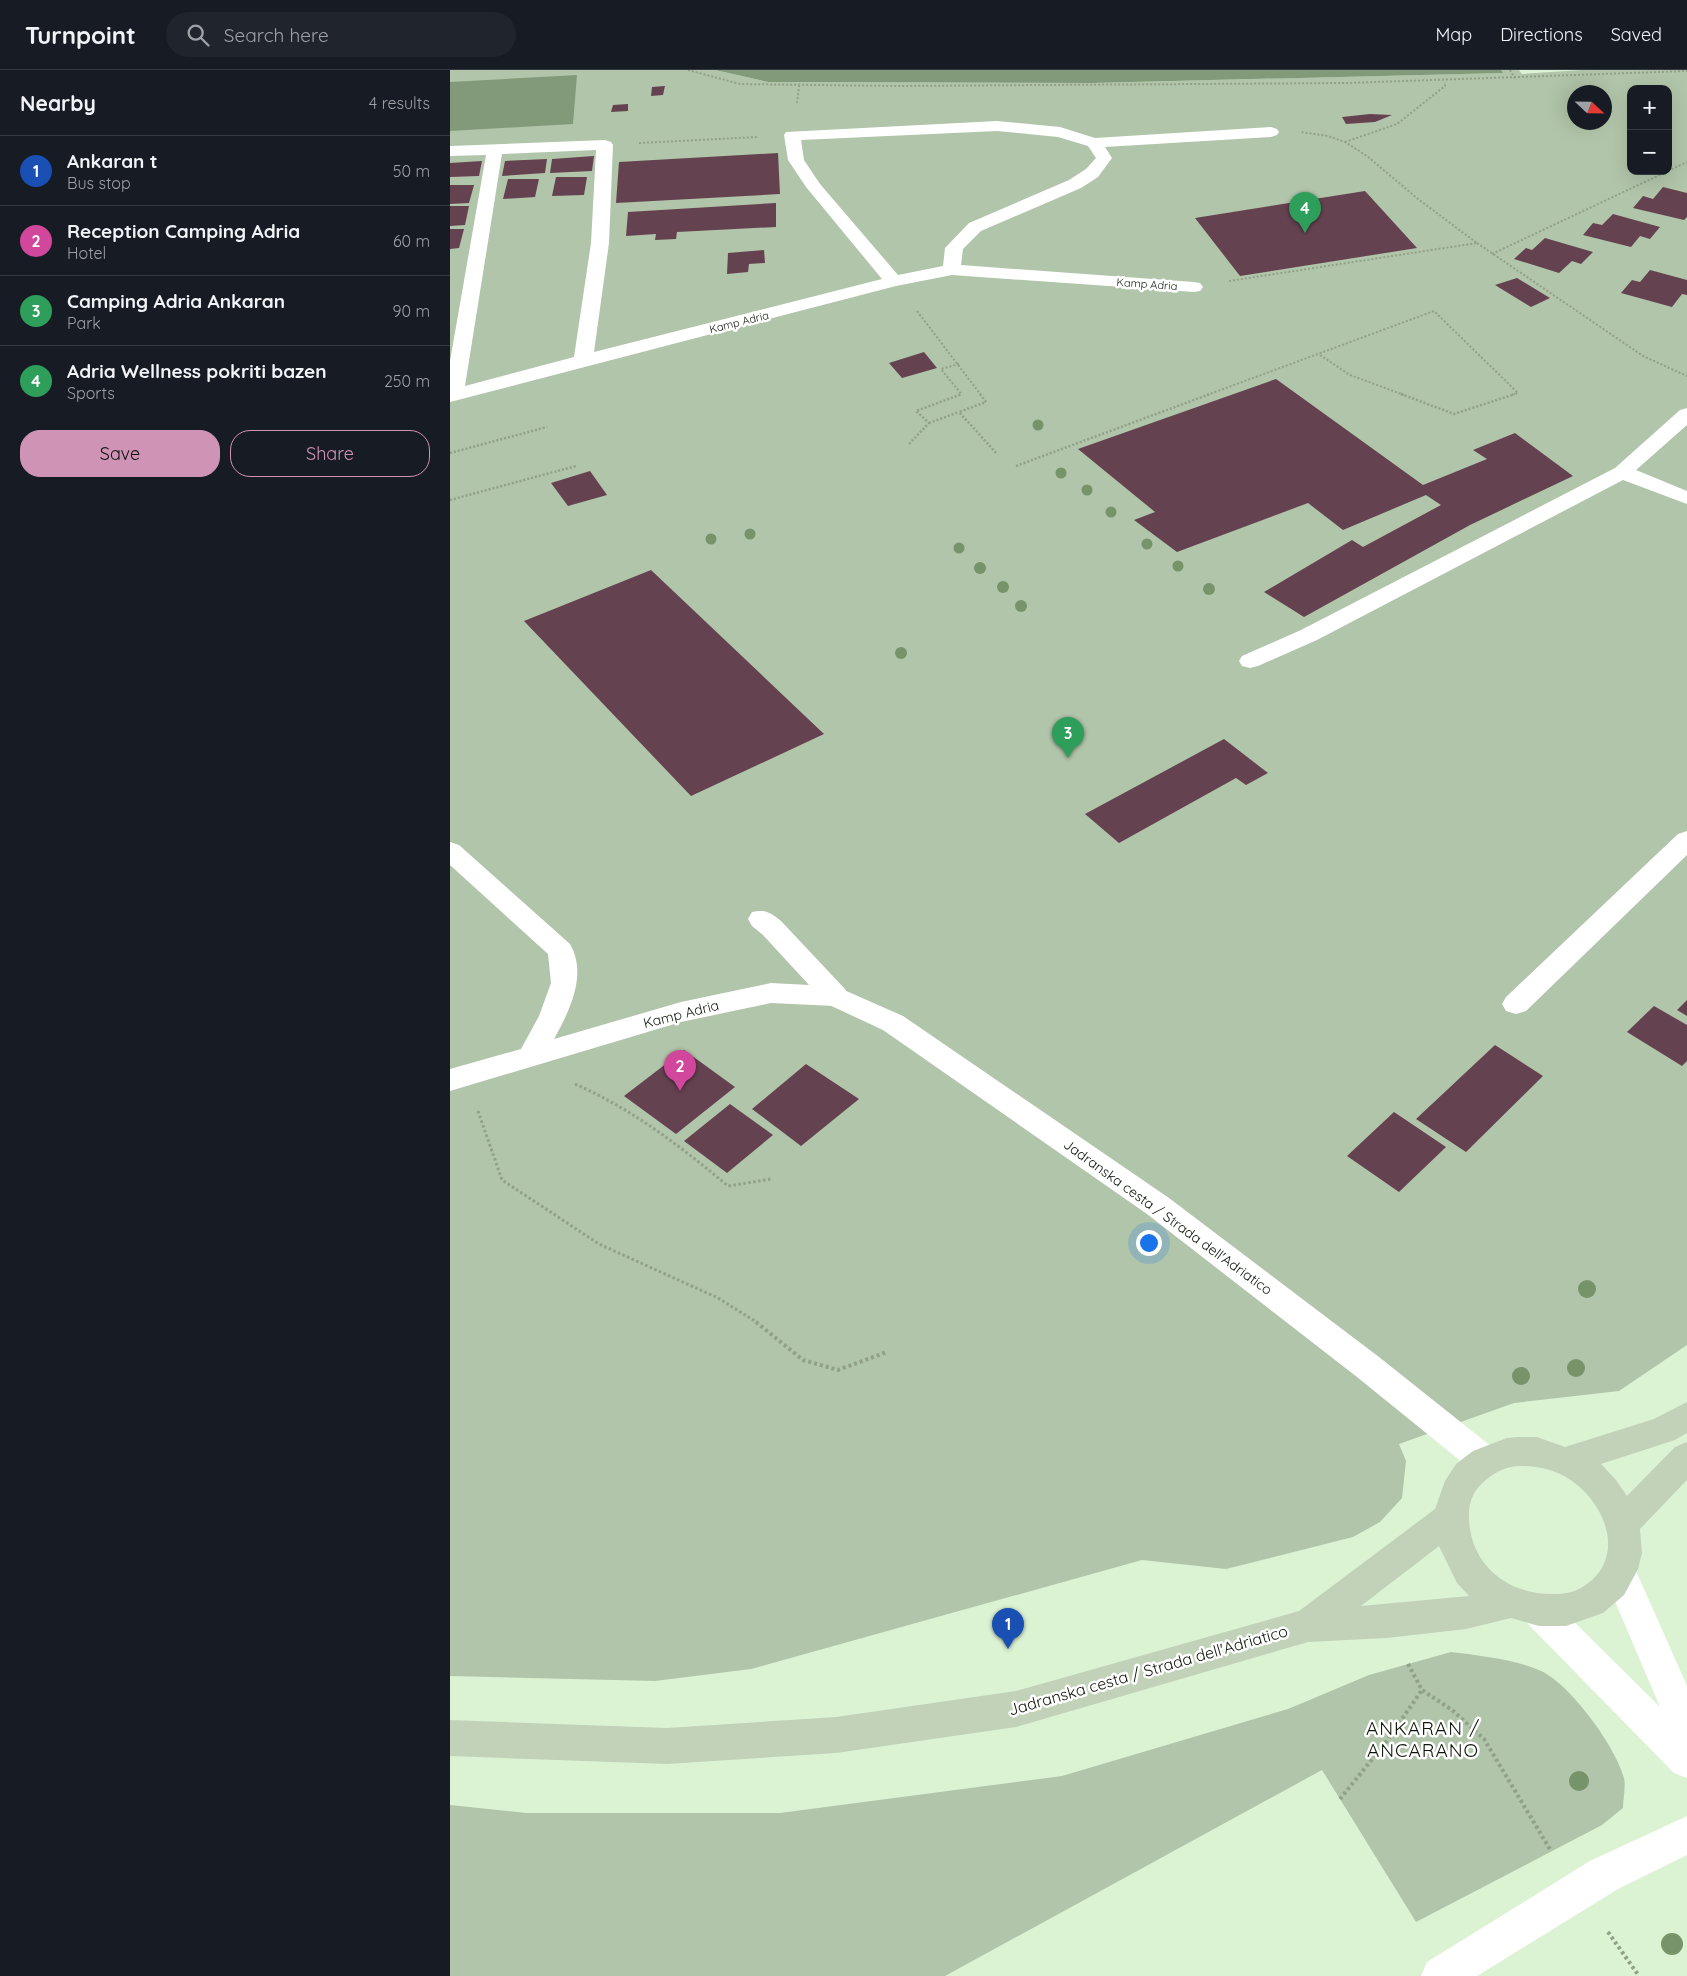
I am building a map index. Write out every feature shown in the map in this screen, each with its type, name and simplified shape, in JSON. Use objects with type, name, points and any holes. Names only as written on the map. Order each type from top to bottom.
[{"type":"main road","points":[[1566,1461],[1663,1430],[1687,1416]]},
{"type":"main road","name":"Jadranska cesta / Strada dell'Adriatico","points":[[450,1738],[667,1746],[836,1735],[1016,1709],[1308,1625],[1387,1621],[1525,1606],[1565,1610],[1588,1604],[1606,1590],[1620,1573],[1626,1549],[1623,1523],[1611,1498],[1591,1476],[1566,1461],[1537,1452],[1507,1453],[1485,1461],[1466,1476],[1454,1495],[1450,1518],[1454,1543],[1466,1566],[1485,1587],[1525,1606]]},
{"type":"main road","points":[[1623,1523],[1687,1457]]},
{"type":"main road","name":"Jadranska cesta / Strada dell'Adriatico","points":[[1308,1625],[1450,1518]]},
{"type":"street","points":[[894,281],[814,187],[796,160],[792,135],[997,126],[1060,132],[1094,143],[1271,132]]},
{"type":"street","points":[[952,270],[954,248],[976,227],[1075,184],[1092,173],[1104,158],[1094,143]]},
{"type":"street","points":[[450,151],[605,145],[600,243],[583,360]]},
{"type":"street","name":"Kamp Adria","points":[[495,148],[452,395],[894,281],[952,270],[1194,287]]},
{"type":"street","points":[[1250,661],[1309,635],[1622,472],[1687,414]]},
{"type":"street","points":[[1622,472],[1687,498]]},
{"type":"street","points":[[1516,1004],[1687,840]]},
{"type":"street","points":[[450,851],[561,951],[564,984],[553,1016],[531,1056]]},
{"type":"street","points":[[761,918],[835,996]]},
{"type":"street","name":"Kamp Adria","points":[[455,1071],[531,1056],[681,1012],[770,993],[835,996]]},
{"type":"street","name":"Jadranska cesta / Strada dell'Adriatico","points":[[835,996],[893,1023],[1158,1206],[1368,1367],[1485,1461]]},
{"type":"street","points":[[1620,1573],[1687,1728]]},
{"type":"street","points":[[1525,1606],[1687,1760]]},
{"type":"street","points":[[1441,1976],[1604,1875],[1687,1835]]},
{"type":"path","points":[[688,70],[740,84],[780,86],[1173,87],[1516,80],[1687,71]]},
{"type":"path","points":[[1510,70],[1516,80]]},
{"type":"path","points":[[1345,142],[1397,124],[1445,86],[1445,82]]},
{"type":"path","points":[[1271,132],[1328,136],[1345,142],[1367,156],[1418,199],[1491,254],[1643,356],[1687,376]]},
{"type":"path","points":[[605,145],[792,135]]},
{"type":"path","points":[[1672,169],[1687,162]]},
{"type":"path","points":[[1491,254],[1659,175]]},
{"type":"path","points":[[1194,287],[1477,243]]},
{"type":"path","points":[[894,281],[959,364],[986,402],[929,423],[909,444]]},
{"type":"path","points":[[1016,466],[1320,355],[1434,311],[1518,393],[1454,414],[1350,375],[1320,355]]},
{"type":"path","points":[[929,423],[916,412],[963,395],[941,369],[959,364]]},
{"type":"path","points":[[959,412],[997,454]]},
{"type":"path","points":[[450,453],[547,427]]},
{"type":"path","points":[[450,500],[576,466]]},
{"type":"path","points":[[455,1071],[502,1180],[599,1244],[718,1298],[765,1327],[803,1360],[838,1370],[887,1352]]},
{"type":"path","points":[[620,1104],[699,1161],[728,1186],[771,1179]]},
{"type":"path","points":[[1406,1660],[1422,1690],[1452,1710],[1484,1739],[1555,1857]]},
{"type":"path","points":[[1340,1799],[1386,1742],[1422,1690]]},
{"type":"path","points":[[1608,1932],[1639,1976]]},
{"type":"shaded area","points":[[450,70],[715,70],[768,82],[1092,83],[1502,73],[1501,70],[1519,70],[1522,74],[1582,70],[1687,70],[1687,1345],[1619,1391],[1514,1403],[1399,1444],[1406,1461],[1402,1498],[1380,1522],[1353,1537],[1226,1569],[1142,1560],[751,1669],[655,1681],[450,1676]]},
{"type":"shaded area","points":[[715,70],[1501,70],[1503,73],[1092,83],[768,82]]},
{"type":"shaded area","points":[[577,75],[573,124],[450,131],[450,82]]},
{"type":"shaded area","points":[[1451,1652],[1497,1658],[1521,1664],[1532,1667],[1553,1678],[1578,1702],[1612,1750],[1625,1781],[1623,1808],[1602,1825],[1416,1922],[1322,1770],[945,1976],[450,1976],[450,1805],[526,1813],[780,1813],[1062,1776],[1288,1709],[1369,1675]]},
{"type":"building","points":[[665,86],[663,95],[651,96],[652,87]]},
{"type":"building","points":[[628,104],[628,111],[611,112],[613,105]]},
{"type":"building","points":[[1370,114],[1392,115],[1375,122],[1346,124],[1342,117]]},
{"type":"building","points":[[778,153],[780,194],[616,203],[619,162]]},
{"type":"building","points":[[594,156],[592,171],[550,173],[552,159]]},
{"type":"building","points":[[547,159],[545,173],[502,176],[505,161]]},
{"type":"building","points":[[482,161],[479,176],[450,177],[450,163]]},
{"type":"building","points":[[556,177],[587,177],[584,195],[552,196]]},
{"type":"building","points":[[508,179],[539,179],[535,197],[503,199]]},
{"type":"building","points":[[450,185],[474,185],[469,203],[450,204]]},
{"type":"building","points":[[1663,187],[1687,193],[1687,217],[1684,220],[1633,208],[1643,196],[1653,199]]},
{"type":"building","points":[[1365,191],[1417,248],[1240,276],[1195,218]]},
{"type":"building","points":[[776,203],[776,227],[677,232],[676,239],[655,240],[656,234],[626,236],[628,212]]},
{"type":"building","points":[[450,206],[469,206],[465,225],[450,226]]},
{"type":"building","points":[[1613,214],[1660,227],[1650,239],[1640,236],[1631,247],[1583,235],[1593,223],[1602,225]]},
{"type":"building","points":[[450,229],[464,229],[459,248],[450,249]]},
{"type":"building","points":[[1545,238],[1593,252],[1581,264],[1572,261],[1559,273],[1514,259],[1526,248],[1532,250]]},
{"type":"building","points":[[764,250],[765,263],[749,264],[748,272],[727,274],[728,253]]},
{"type":"building","points":[[1650,270],[1687,280],[1687,295],[1682,294],[1672,307],[1621,293],[1632,280],[1640,282]]},
{"type":"building","points":[[1517,278],[1550,298],[1531,307],[1495,285]]},
{"type":"building","points":[[924,352],[937,368],[902,378],[889,363]]},
{"type":"building","points":[[1276,379],[1423,485],[1487,459],[1473,450],[1515,433],[1573,476],[1470,525],[1304,617],[1264,592],[1352,540],[1363,547],[1441,505],[1426,495],[1343,530],[1308,503],[1177,552],[1134,520],[1155,512],[1078,449]]},
{"type":"building","points":[[590,471],[607,495],[568,506],[551,483]]},
{"type":"building","points":[[651,570],[824,734],[691,796],[524,621]]},
{"type":"building","points":[[1224,739],[1268,773],[1246,785],[1236,778],[1119,843],[1085,814]]},
{"type":"building","points":[[1687,1000],[1687,1016],[1677,1010]]},
{"type":"building","points":[[1654,1006],[1687,1025],[1687,1061],[1682,1066],[1627,1032]]},
{"type":"building","points":[[1495,1045],[1543,1076],[1466,1152],[1416,1119]]},
{"type":"building","points":[[684,1050],[735,1087],[676,1134],[624,1096]]},
{"type":"building","points":[[806,1064],[859,1099],[801,1146],[752,1109]]},
{"type":"building","points":[[730,1104],[773,1135],[727,1173],[684,1141]]},
{"type":"building","points":[[1394,1112],[1446,1147],[1399,1192],[1347,1156]]},
{"type":"place","name":"Adria Wellness pokriti bazen","points":[[1305,233]]},
{"type":"place","name":"Camping Adria Ankaran","points":[[1068,758]]},
{"type":"place","name":"Reception Camping Adria","points":[[680,1091]]},
{"type":"place","name":"Ankaran t","points":[[1008,1649]]},
{"type":"district","name":"ANKARAN / ANCARANO","points":[[1423,1739]]}]
